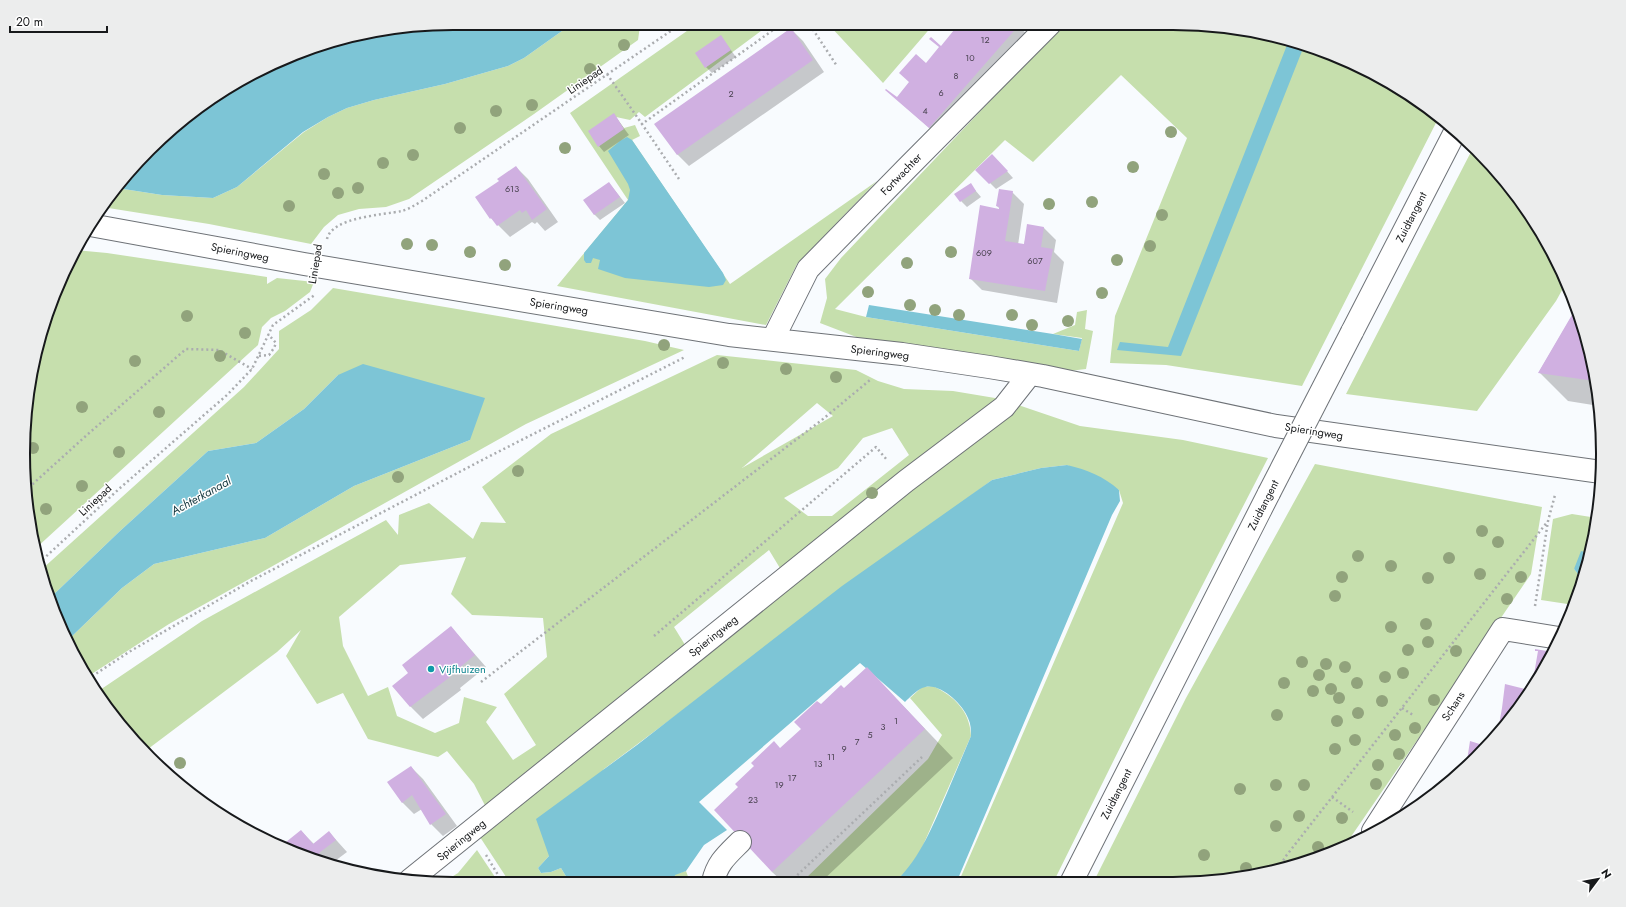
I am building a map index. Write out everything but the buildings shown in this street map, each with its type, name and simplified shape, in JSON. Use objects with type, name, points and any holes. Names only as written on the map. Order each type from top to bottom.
[{"type":"street","name":"Fortwachter","points":[[773,339],[808,269],[906,168],[1044,30]]},
{"type":"street","name":"Zuidtangent","points":[[1074,877],[1269,493],[1453,136]]},
{"type":"street","name":"Spieringweg","points":[[96,226],[324,267],[729,335],[902,354],[1030,374],[1276,426],[1595,471]]},
{"type":"street","name":"Spieringweg","points":[[416,875],[906,481],[1004,407],[1030,374]]},
{"type":"street","name":"Schans","points":[[1378,823],[1503,628],[1554,637]]},
{"type":"street","points":[[714,877],[715,870],[740,842]]},
{"type":"path","name":"Liniepad","points":[[43,559],[120,488],[227,394],[252,369],[273,325],[314,297],[319,290],[322,282],[327,237],[336,227],[378,214],[403,211],[422,202],[672,30]]},
{"type":"path","points":[[642,124],[773,30]]},
{"type":"path","points":[[813,30],[837,66]]},
{"type":"path","points":[[607,74],[679,179]]},
{"type":"path","points":[[259,356],[269,355],[274,348],[276,343],[268,334]]},
{"type":"path","points":[[31,485],[186,349],[219,350],[252,369]]},
{"type":"path","points":[[93,676],[129,652],[250,581],[690,354]]},
{"type":"path","points":[[481,682],[822,419],[902,354]]},
{"type":"path","points":[[654,636],[876,446],[906,481]]},
{"type":"path","points":[[1531,634],[1548,521],[1555,492]]},
{"type":"path","points":[[1282,863],[1548,521]]},
{"type":"path","points":[[795,877],[922,757]]},
{"type":"path","points":[[472,830],[499,877]]},
{"type":"green space","points":[[563,30],[639,30],[638,40],[534,114],[409,199],[386,207],[359,209],[338,215],[324,227],[311,244],[209,224],[109,208],[123,189],[162,195],[213,198],[237,187],[304,132],[328,117],[347,108],[374,100],[445,84],[508,66],[524,58]]},
{"type":"green space","points":[[688,30],[762,30],[645,117],[639,112],[630,120],[616,117],[624,128],[635,125],[640,136],[632,140],[730,284],[877,181],[797,264],[766,325],[557,286],[628,200],[570,113]]},
{"type":"green space","points":[[834,30],[929,30],[883,83]]},
{"type":"green space","points":[[1057,30],[1200,31],[1255,38],[1282,44],[1335,62],[1360,74],[1408,101],[1436,123],[1302,386],[1166,365],[1110,363],[1115,316],[1187,138],[1121,75],[1033,162],[1005,140],[835,309],[866,317],[1079,351],[1082,338],[1053,334],[1075,325],[1077,312],[1087,310],[1085,329],[1093,331],[1086,369],[1069,371],[872,343],[820,323],[827,298],[825,279],[841,258]]},
{"type":"green space","points":[[1471,153],[1491,174],[1525,218],[1563,289],[1556,301],[1477,411],[1346,394]]},
{"type":"green space","points":[[82,251],[267,277],[267,284],[277,278],[314,282],[310,292],[285,311],[271,318],[262,327],[258,345],[40,545],[31,481],[31,426],[34,398],[44,344],[52,317],[62,291]]},
{"type":"green space","points":[[333,288],[645,341],[684,350],[526,424],[169,624],[92,674],[72,636],[122,588],[154,564],[265,538],[354,486],[470,440],[338,375],[304,409],[256,443],[208,451],[120,531],[54,594],[45,566],[244,387],[279,349],[279,331],[311,310]]},
{"type":"green space","points":[[717,355],[856,370],[878,381],[904,389],[953,391],[1001,399],[1080,426],[1183,440],[1268,458],[1153,681],[1056,877],[961,877],[1123,503],[1119,490],[1067,465],[1041,468],[992,480],[604,769],[549,856],[538,868],[541,873],[551,872],[561,868],[566,877],[506,877],[478,834],[495,825],[474,784],[447,751],[438,757],[368,739],[343,693],[317,704],[286,656],[301,630],[277,652],[149,748],[135,733],[101,689],[202,621],[386,520],[398,535],[399,515],[429,503],[473,539],[481,522],[506,523],[482,487],[551,434]],"holes":[[[817,403],[833,416],[742,468]],[[892,428],[909,455],[832,516],[808,516],[784,498],[838,468],[863,438]],[[769,550],[789,583],[695,661],[674,627]],[[466,557],[451,594],[472,615],[543,618],[547,657],[504,694],[536,745],[513,760],[486,722],[497,707],[464,697],[459,723],[435,733],[397,716],[388,687],[368,696],[343,646],[339,617],[400,565]]]},
{"type":"green space","points":[[1315,464],[1542,507],[1531,574],[1350,838],[1309,855],[1255,869],[1200,876],[1096,877],[1186,698]]},
{"type":"green space","points":[[1572,514],[1591,517],[1583,560],[1574,569],[1579,575],[1569,604],[1541,600],[1553,519]]},
{"type":"green space","points":[[933,686],[941,690],[960,705],[968,719],[971,736],[921,850],[907,871],[900,877],[807,877],[928,759],[942,735],[910,698],[922,687]]},
{"type":"green space","points":[[477,850],[495,877],[452,877],[458,873]]},
{"type":"green space","points":[[686,871],[688,877],[675,877],[675,874]]},
{"type":"water","points":[[454,30],[563,30],[524,58],[508,66],[445,84],[374,100],[347,108],[328,117],[303,132],[237,187],[213,198],[162,195],[123,189],[135,174],[174,135],[218,101],[291,62],[344,44],[398,34]]},
{"type":"water","points":[[1287,45],[1302,50],[1181,356],[1117,350],[1120,342],[1168,347]]},
{"type":"water","points":[[627,137],[632,140],[723,273],[726,280],[723,285],[709,287],[625,278],[598,269],[600,260],[593,258],[591,263],[586,263],[584,260],[584,253],[628,200],[630,190],[628,184],[608,151]]},
{"type":"water","points":[[869,305],[1082,339],[1079,351],[866,317]]},
{"type":"water","name":"Achterkanaal","points":[[363,364],[485,398],[470,440],[354,486],[265,538],[154,564],[122,588],[72,636],[54,594],[120,531],[208,451],[256,443],[304,409],[338,375]]},
{"type":"water","points":[[1067,465],[1088,471],[1101,477],[1119,490],[1120,501],[1112,515],[959,877],[900,877],[913,862],[937,817],[971,736],[968,718],[961,706],[955,700],[942,690],[935,687],[928,686],[922,688],[915,692],[905,702],[860,663],[699,802],[727,830],[704,845],[686,871],[675,875],[675,877],[566,877],[561,868],[551,872],[541,873],[538,868],[549,856],[536,819],[637,745],[842,586],[992,480],[1041,468]]},
{"type":"water","points":[[1581,551],[1584,552],[1579,575],[1574,569]]},
{"type":"place","name":"Vijfhuizen","points":[[431,669]]}]
